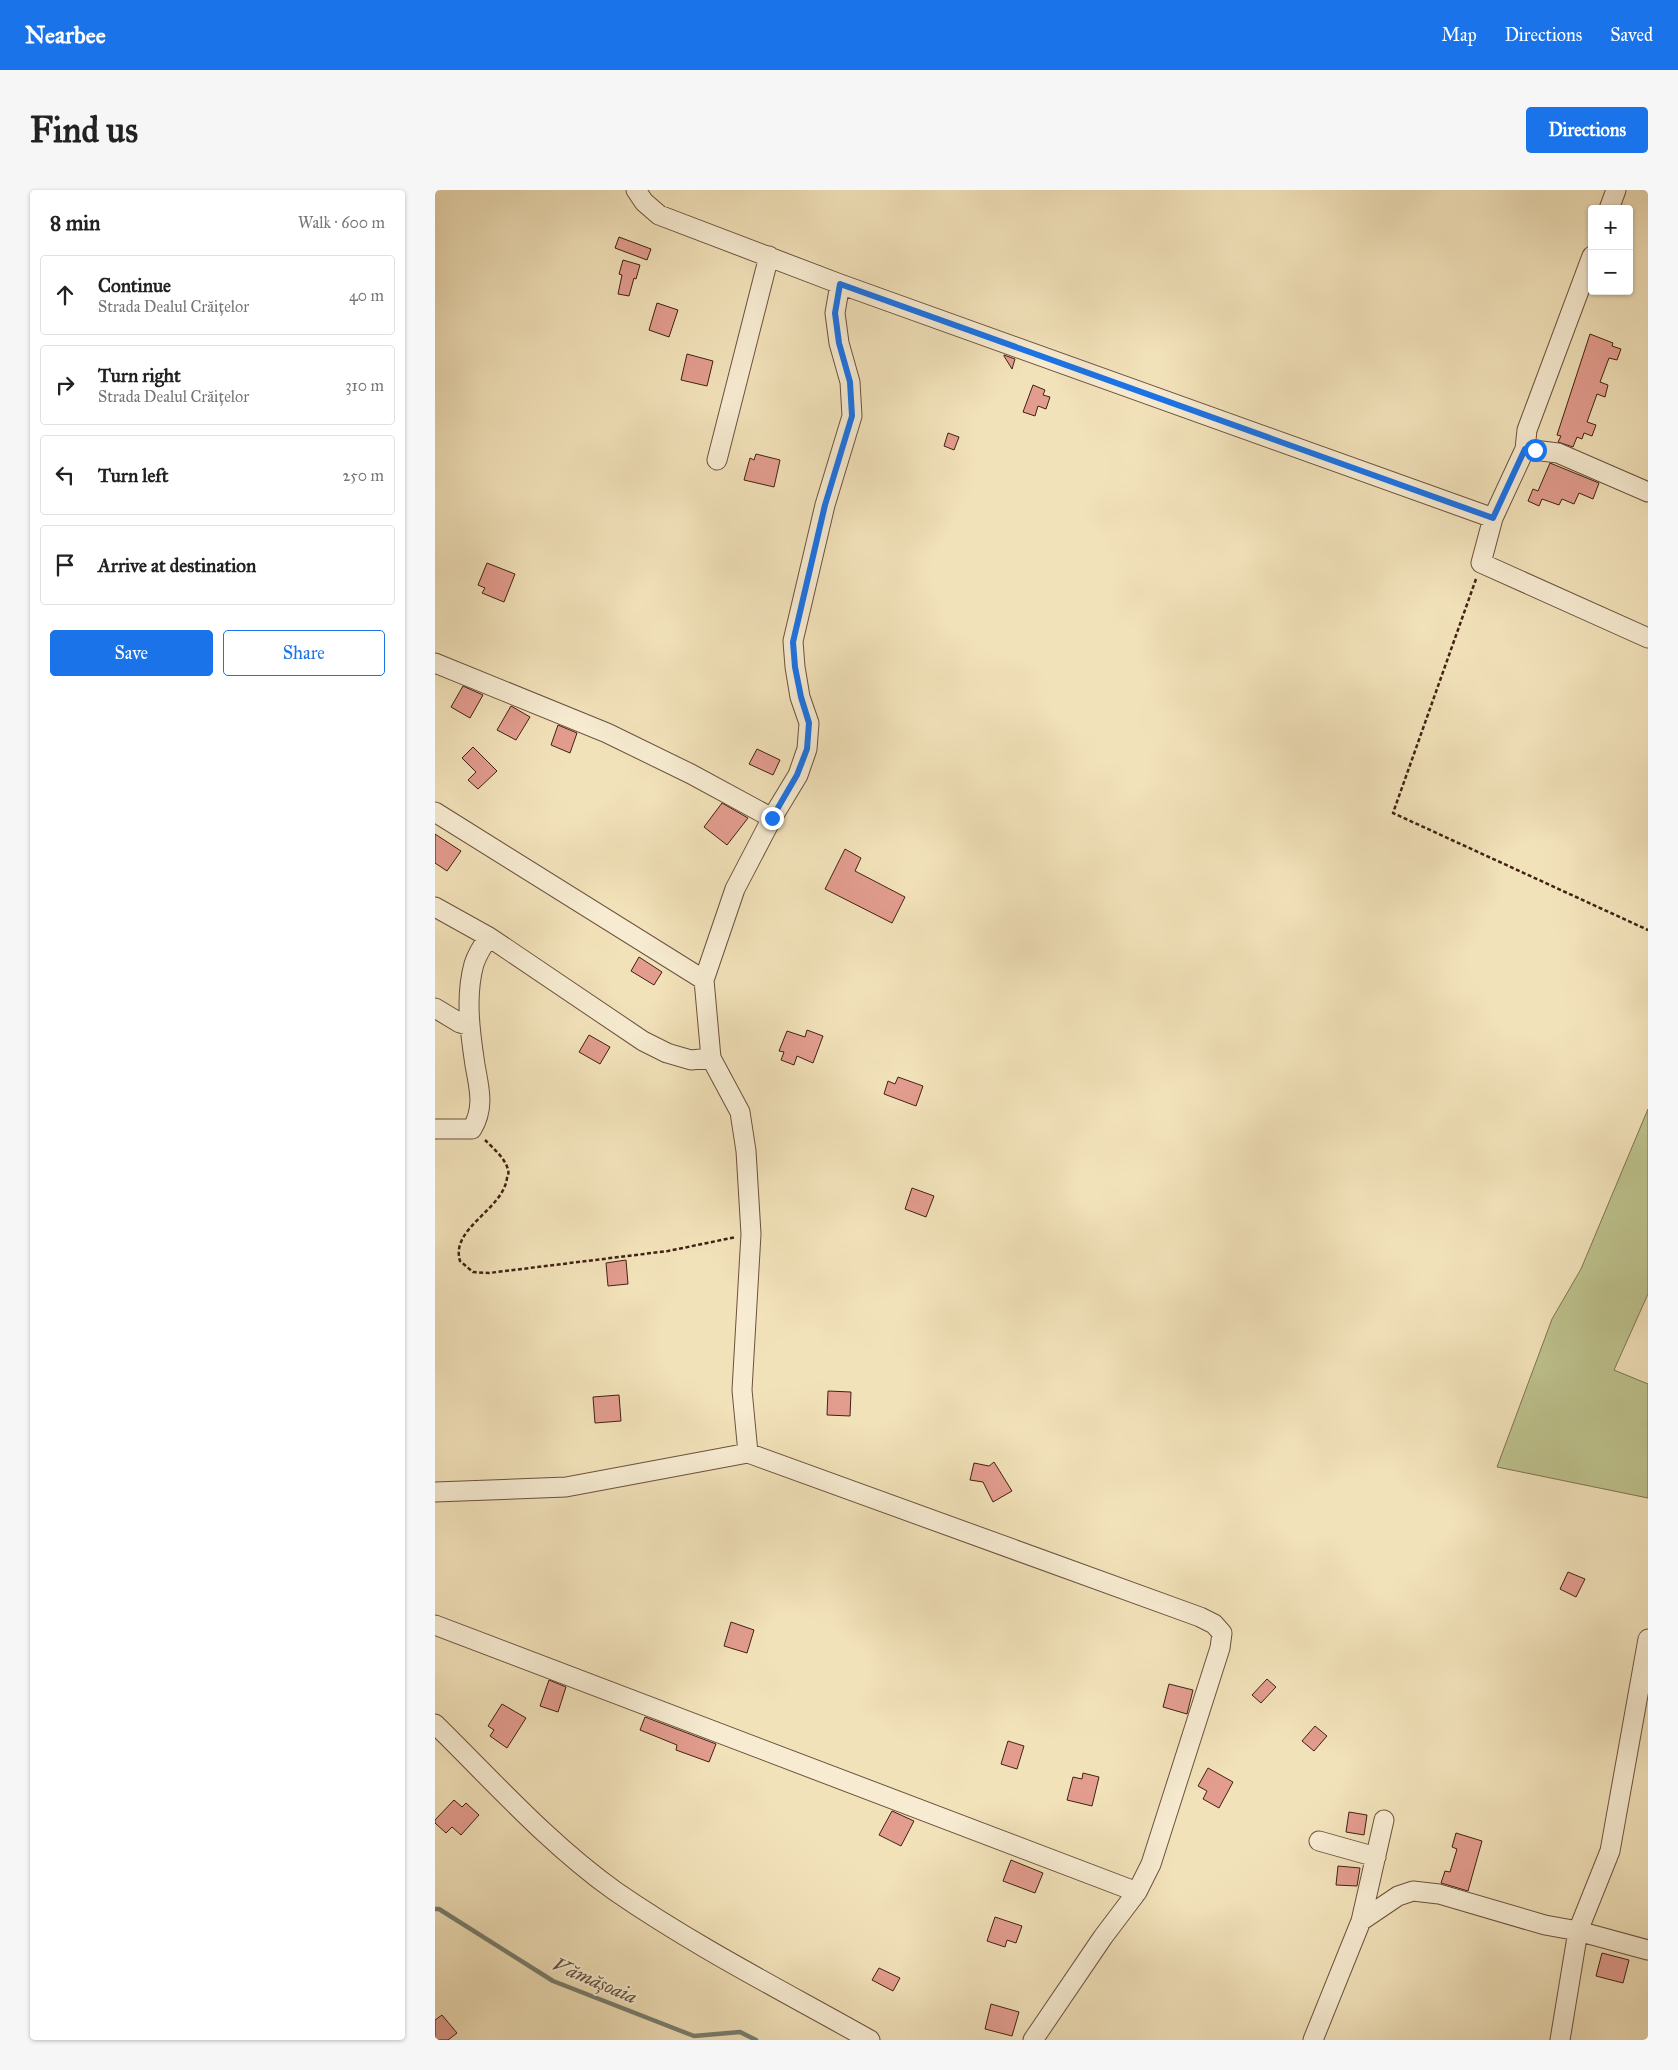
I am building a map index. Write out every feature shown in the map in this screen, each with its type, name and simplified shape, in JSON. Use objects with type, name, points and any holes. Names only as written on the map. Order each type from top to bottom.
[{"type":"street","points":[[635,190],[644,202],[659,215],[840,284],[1493,518]]},
{"type":"street","points":[[1611,205],[1617,190]]},
{"type":"street","points":[[717,460],[769,256]]},
{"type":"street","points":[[1588,267],[1527,430],[1525,449],[1493,518],[1481,563],[1648,638]]},
{"type":"street","points":[[748,1453],[742,1390],[751,1234],[744,1131],[737,1106],[711,1058],[704,980],[735,890],[772,818],[797,775],[807,749],[809,723],[795,667],[793,642],[825,505],[852,416],[850,382],[839,343],[835,313],[840,284]]},
{"type":"street","points":[[1525,449],[1558,454],[1648,492]]},
{"type":"street","points":[[435,663],[607,733],[691,774],[772,818]]},
{"type":"street","points":[[435,812],[704,980]]},
{"type":"street","points":[[435,907],[489,937],[643,1041],[667,1053],[691,1060],[711,1058]]},
{"type":"street","points":[[435,1129],[473,1129],[479,1118],[481,1098],[470,1026],[470,987],[474,963],[489,937]]},
{"type":"street","points":[[435,1008],[460,1023],[470,1026]]},
{"type":"street","points":[[435,1492],[566,1487],[748,1453],[1214,1624],[1222,1634],[1220,1648],[1151,1864],[1137,1892],[1103,1937],[1033,2040]]},
{"type":"street","points":[[435,1625],[1137,1892]]},
{"type":"street","points":[[1560,2040],[1578,1931],[1610,1851],[1648,1639]]},
{"type":"street","points":[[435,1724],[529,1818],[581,1865],[615,1890],[679,1933],[870,2040]]},
{"type":"street","points":[[1313,2040],[1361,1921],[1384,1820]]},
{"type":"street","points":[[1319,1841],[1376,1857]]},
{"type":"street","points":[[1361,1921],[1398,1896],[1413,1891],[1439,1894],[1545,1925],[1578,1931],[1648,1950]]},
{"type":"path","points":[[1481,563],[1393,813],[1648,930]]},
{"type":"path","points":[[473,1129],[492,1146],[508,1170],[506,1184],[497,1201],[469,1228],[459,1247],[460,1261],[473,1272],[489,1273],[668,1251],[751,1234]]},
{"type":"green space","points":[[1648,1109],[1648,1294],[1614,1370],[1648,1384],[1648,1498],[1497,1467],[1552,1319],[1581,1269]]},
{"type":"building","points":[[619,237],[651,249],[647,260],[615,248]]},
{"type":"building","points":[[623,260],[640,265],[629,296],[618,294],[622,275],[619,274]]},
{"type":"building","points":[[657,303],[678,310],[669,337],[649,330]]},
{"type":"building","points":[[1590,334],[1613,343],[1612,346],[1621,349],[1617,360],[1609,358],[1600,382],[1608,385],[1605,397],[1597,394],[1587,422],[1596,425],[1592,436],[1584,433],[1582,439],[1577,437],[1573,447],[1558,442],[1561,436],[1557,435]]},
{"type":"building","points":[[687,354],[713,361],[707,386],[681,380]]},
{"type":"building","points":[[1004,356],[1015,359],[1012,369]]},
{"type":"building","points":[[1033,385],[1045,390],[1043,395],[1050,397],[1046,409],[1038,406],[1035,416],[1023,412]]},
{"type":"building","points":[[948,433],[959,437],[954,450],[944,446]]},
{"type":"building","points":[[756,454],[780,460],[774,487],[744,480],[750,458],[754,460]]},
{"type":"building","points":[[1550,463],[1599,483],[1593,499],[1579,493],[1574,504],[1562,499],[1559,505],[1542,499],[1539,506],[1528,501],[1533,489],[1538,491]]},
{"type":"building","points":[[487,563],[515,574],[504,602],[482,593],[485,588],[478,585]]},
{"type":"building","points":[[463,686],[483,695],[470,718],[451,707]]},
{"type":"building","points":[[511,706],[530,717],[516,740],[497,730]]},
{"type":"building","points":[[558,725],[577,733],[570,753],[551,745]]},
{"type":"building","points":[[473,747],[497,771],[478,789],[468,780],[476,772],[462,758]]},
{"type":"building","points":[[757,749],[780,760],[773,775],[749,764]]},
{"type":"building","points":[[722,803],[748,818],[727,845],[704,827]]},
{"type":"building","points":[[435,834],[461,851],[447,871],[435,863]]},
{"type":"building","points":[[845,849],[861,858],[855,871],[905,897],[892,923],[825,889]]},
{"type":"building","points":[[639,957],[662,972],[654,985],[631,971]]},
{"type":"building","points":[[807,1030],[823,1036],[813,1063],[797,1056],[794,1065],[781,1060],[784,1052],[779,1051],[787,1031],[805,1037]]},
{"type":"building","points":[[589,1035],[610,1047],[600,1064],[579,1052]]},
{"type":"building","points":[[898,1077],[923,1086],[916,1106],[884,1094],[888,1081],[895,1084]]},
{"type":"building","points":[[912,1188],[934,1196],[926,1217],[905,1209]]},
{"type":"building","points":[[626,1260],[628,1284],[608,1286],[606,1263]]},
{"type":"building","points":[[828,1391],[851,1392],[850,1416],[827,1415]]},
{"type":"building","points":[[619,1395],[621,1421],[595,1423],[593,1397]]},
{"type":"building","points":[[994,1462],[1012,1491],[993,1502],[983,1482],[970,1480],[974,1463],[989,1466]]},
{"type":"building","points":[[1568,1572],[1585,1579],[1576,1597],[1560,1589]]},
{"type":"building","points":[[731,1622],[754,1630],[747,1653],[724,1646]]},
{"type":"building","points":[[1267,1679],[1276,1687],[1261,1703],[1252,1695]]},
{"type":"building","points":[[549,1680],[566,1687],[558,1712],[540,1706]]},
{"type":"building","points":[[1169,1684],[1193,1690],[1187,1714],[1163,1707]]},
{"type":"building","points":[[502,1704],[526,1718],[507,1748],[490,1736],[494,1730],[488,1726]]},
{"type":"building","points":[[645,1717],[716,1744],[709,1762],[676,1750],[677,1745],[640,1730]]},
{"type":"building","points":[[1315,1726],[1327,1736],[1314,1751],[1302,1741]]},
{"type":"building","points":[[1008,1741],[1024,1746],[1017,1769],[1001,1764]]},
{"type":"building","points":[[1208,1768],[1233,1782],[1219,1808],[1203,1799],[1207,1791],[1198,1786]]},
{"type":"building","points":[[1083,1773],[1099,1777],[1092,1806],[1067,1800],[1073,1777],[1082,1779]]},
{"type":"building","points":[[454,1800],[462,1807],[466,1803],[479,1815],[461,1835],[452,1827],[446,1833],[435,1823],[435,1820]]},
{"type":"building","points":[[892,1811],[914,1821],[901,1846],[879,1835]]},
{"type":"building","points":[[1349,1812],[1367,1815],[1364,1835],[1346,1832]]},
{"type":"building","points":[[1456,1833],[1482,1841],[1468,1891],[1441,1883],[1445,1871],[1450,1872],[1457,1849],[1452,1847]]},
{"type":"building","points":[[1011,1860],[1043,1873],[1035,1893],[1003,1881]]},
{"type":"building","points":[[1338,1866],[1360,1868],[1357,1886],[1336,1885]]},
{"type":"building","points":[[995,1917],[1022,1926],[1016,1943],[1007,1940],[1005,1947],[987,1941]]},
{"type":"building","points":[[1602,1953],[1629,1960],[1623,1983],[1596,1976]]},
{"type":"building","points":[[879,1968],[900,1978],[893,1991],[872,1980]]},
{"type":"building","points":[[991,2004],[1019,2012],[1012,2036],[985,2029]]},
{"type":"building","points":[[442,2015],[457,2033],[448,2040],[435,2040],[435,2020]]},
{"type":"waterway","name":"Vămășoaia","points":[[435,1909],[439,1909],[553,1981],[694,2036],[740,2032],[756,2040]]},
{"type":"route","points":[[772,818],[797,775],[807,749],[809,723],[795,667],[793,642],[825,505],[852,416],[850,382],[839,343],[835,313],[840,284],[1493,518],[1525,449],[1535,450]]}]
